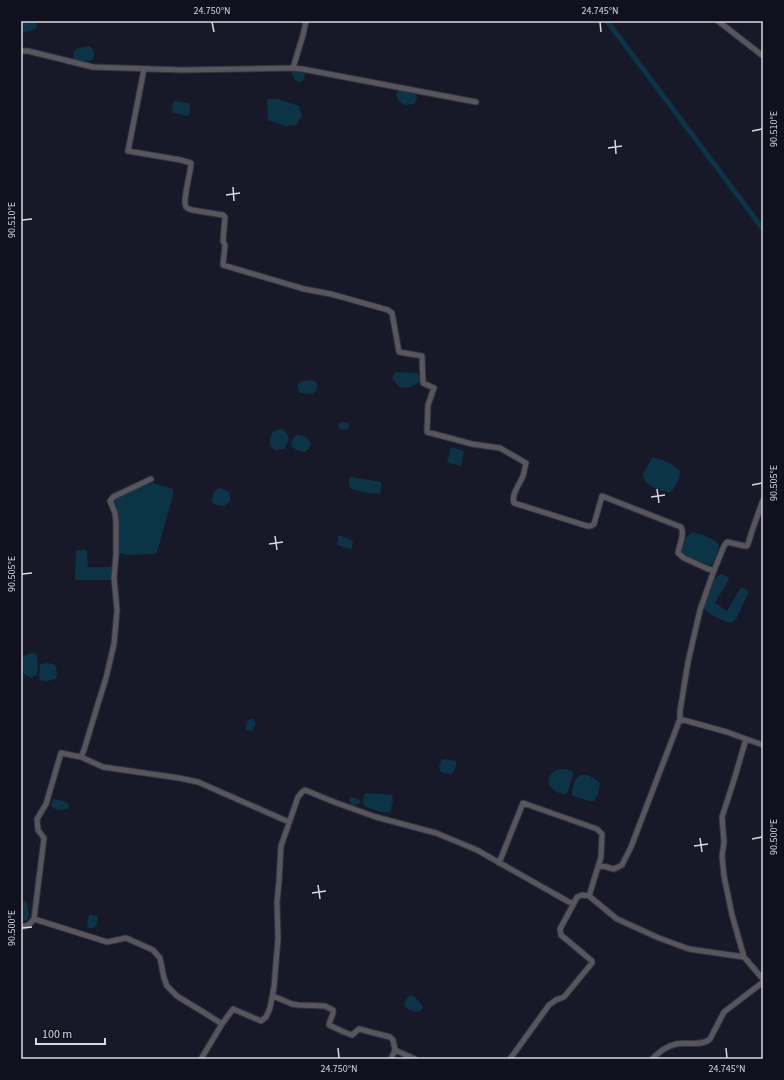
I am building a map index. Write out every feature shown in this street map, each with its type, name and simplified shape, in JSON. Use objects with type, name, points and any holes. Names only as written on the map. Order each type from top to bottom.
[{"type":"street","points":[[293,68],[306,21]]},
{"type":"street","points":[[718,21],[763,56]]},
{"type":"street","points":[[21,51],[28,51],[93,67],[182,70],[293,68],[476,102]]},
{"type":"street","points":[[144,69],[128,151],[191,163],[185,204],[187,209],[223,215],[225,217],[223,241],[226,245],[223,265],[304,289],[331,294],[388,310],[392,313],[399,352],[422,356],[423,383],[434,388],[428,405],[427,432],[472,444],[500,448],[526,463],[513,500],[514,503],[591,526],[594,524],[602,496],[681,527],[683,530],[678,553],[684,558],[712,570],[713,573]]},
{"type":"street","points":[[81,757],[106,678],[114,644],[117,610],[114,578],[116,522],[115,513],[110,501],[113,497],[151,479]]},
{"type":"street","points":[[599,865],[614,869],[622,865],[632,847],[680,719],[688,662],[700,610],[713,573],[727,542],[747,546],[763,500]]},
{"type":"street","points":[[680,719],[721,730],[763,745]]},
{"type":"street","points":[[652,1059],[661,1050],[676,1044],[703,1043],[708,1041],[724,1012],[763,980],[744,957],[732,915],[724,876],[722,856],[724,842],[722,817],[746,739]]},
{"type":"street","points":[[21,926],[30,924],[34,919],[44,838],[38,830],[37,819],[46,804],[61,753],[81,757],[103,767],[198,782],[289,822]]},
{"type":"street","points":[[201,1059],[233,1009],[261,1021],[266,1017],[270,1008],[274,987],[278,939],[277,902],[281,846],[298,797],[305,790],[376,817],[436,832],[477,850],[569,902],[574,903]]},
{"type":"street","points":[[499,863],[523,803],[597,830],[602,834],[601,857],[589,896]]},
{"type":"street","points":[[510,1059],[549,1005],[564,997],[592,963],[592,961],[561,935],[560,929],[577,898],[582,895],[589,896],[617,919],[659,938],[689,949],[744,957]]},
{"type":"street","points":[[34,919],[107,942],[126,938],[153,950],[160,958],[167,986],[177,996],[222,1024]]},
{"type":"street","points":[[272,996],[292,1004],[325,1006],[333,1010],[329,1026],[352,1035],[359,1029],[390,1037],[393,1040],[395,1050],[392,1059]]},
{"type":"street","points":[[395,1050],[414,1059]]},
{"type":"water","points":[[21,21],[37,21],[36,29],[25,32],[21,31]]},
{"type":"water","points":[[90,46],[94,53],[92,60],[81,62],[74,60],[73,52],[78,48]]},
{"type":"water","points":[[294,71],[305,72],[304,80],[299,82],[295,80],[292,73]]},
{"type":"water","points":[[398,90],[416,94],[417,98],[414,104],[405,105],[399,101],[396,95]]},
{"type":"water","points":[[267,99],[278,99],[299,106],[302,116],[296,125],[286,126],[268,120]]},
{"type":"water","points":[[175,101],[190,104],[190,112],[188,116],[174,113],[172,111],[173,102]]},
{"type":"water","points":[[395,372],[418,373],[421,381],[413,386],[405,388],[398,386],[392,378]]},
{"type":"water","points":[[312,380],[317,382],[316,391],[313,394],[300,393],[298,384],[303,381]]},
{"type":"water","points":[[341,422],[348,423],[348,429],[344,430],[339,428],[338,424]]},
{"type":"water","points":[[283,429],[288,436],[287,443],[284,449],[275,450],[270,445],[272,433]]},
{"type":"water","points":[[296,435],[305,437],[311,443],[305,452],[293,448],[292,440]]},
{"type":"water","points":[[451,447],[464,451],[461,466],[447,462]]},
{"type":"water","points":[[652,458],[667,462],[680,471],[677,483],[669,493],[649,485],[644,478],[643,474]]},
{"type":"water","points":[[352,477],[381,482],[380,494],[351,489],[349,478]]},
{"type":"water","points":[[153,483],[173,489],[173,495],[157,552],[155,554],[127,555],[119,553],[119,518],[113,504],[114,499],[146,484]]},
{"type":"water","points":[[220,488],[230,493],[230,502],[224,506],[216,505],[212,502],[215,490]]},
{"type":"water","points":[[692,532],[710,538],[719,545],[715,559],[710,566],[682,553],[684,541]]},
{"type":"water","points":[[339,535],[353,541],[352,548],[350,549],[337,545]]},
{"type":"water","points":[[76,550],[87,550],[88,567],[112,567],[112,580],[75,579]]},
{"type":"water","points":[[722,574],[729,579],[715,603],[727,611],[742,587],[749,592],[736,619],[731,623],[716,617],[704,608],[711,585],[719,575]]},
{"type":"water","points":[[32,653],[36,654],[38,670],[37,675],[31,678],[24,674],[22,660],[25,656]]},
{"type":"water","points":[[48,663],[55,665],[57,672],[56,678],[48,681],[40,680],[40,666],[41,664]]},
{"type":"water","points":[[254,719],[255,721],[254,727],[251,731],[246,730],[248,720]]},
{"type":"water","points":[[444,759],[456,761],[455,769],[451,774],[440,771],[439,767]]},
{"type":"water","points":[[564,769],[572,771],[573,773],[566,794],[555,790],[550,786],[548,781],[553,772]]},
{"type":"water","points":[[580,775],[588,775],[600,783],[598,794],[594,801],[573,796],[573,786]]},
{"type":"water","points":[[365,793],[392,795],[393,801],[390,812],[381,812],[364,806],[363,802]]},
{"type":"water","points":[[351,797],[360,800],[359,804],[352,805],[350,802]]},
{"type":"water","points":[[54,799],[68,803],[69,806],[67,809],[55,809],[52,805],[52,800]]},
{"type":"water","points":[[21,901],[27,903],[29,916],[27,920],[22,922]]},
{"type":"water","points":[[89,915],[97,916],[98,919],[95,927],[93,928],[88,928],[87,926]]},
{"type":"water","points":[[410,995],[420,1002],[423,1008],[421,1010],[414,1012],[404,1006],[406,999]]},
{"type":"waterway","points":[[607,21],[763,229]]}]
